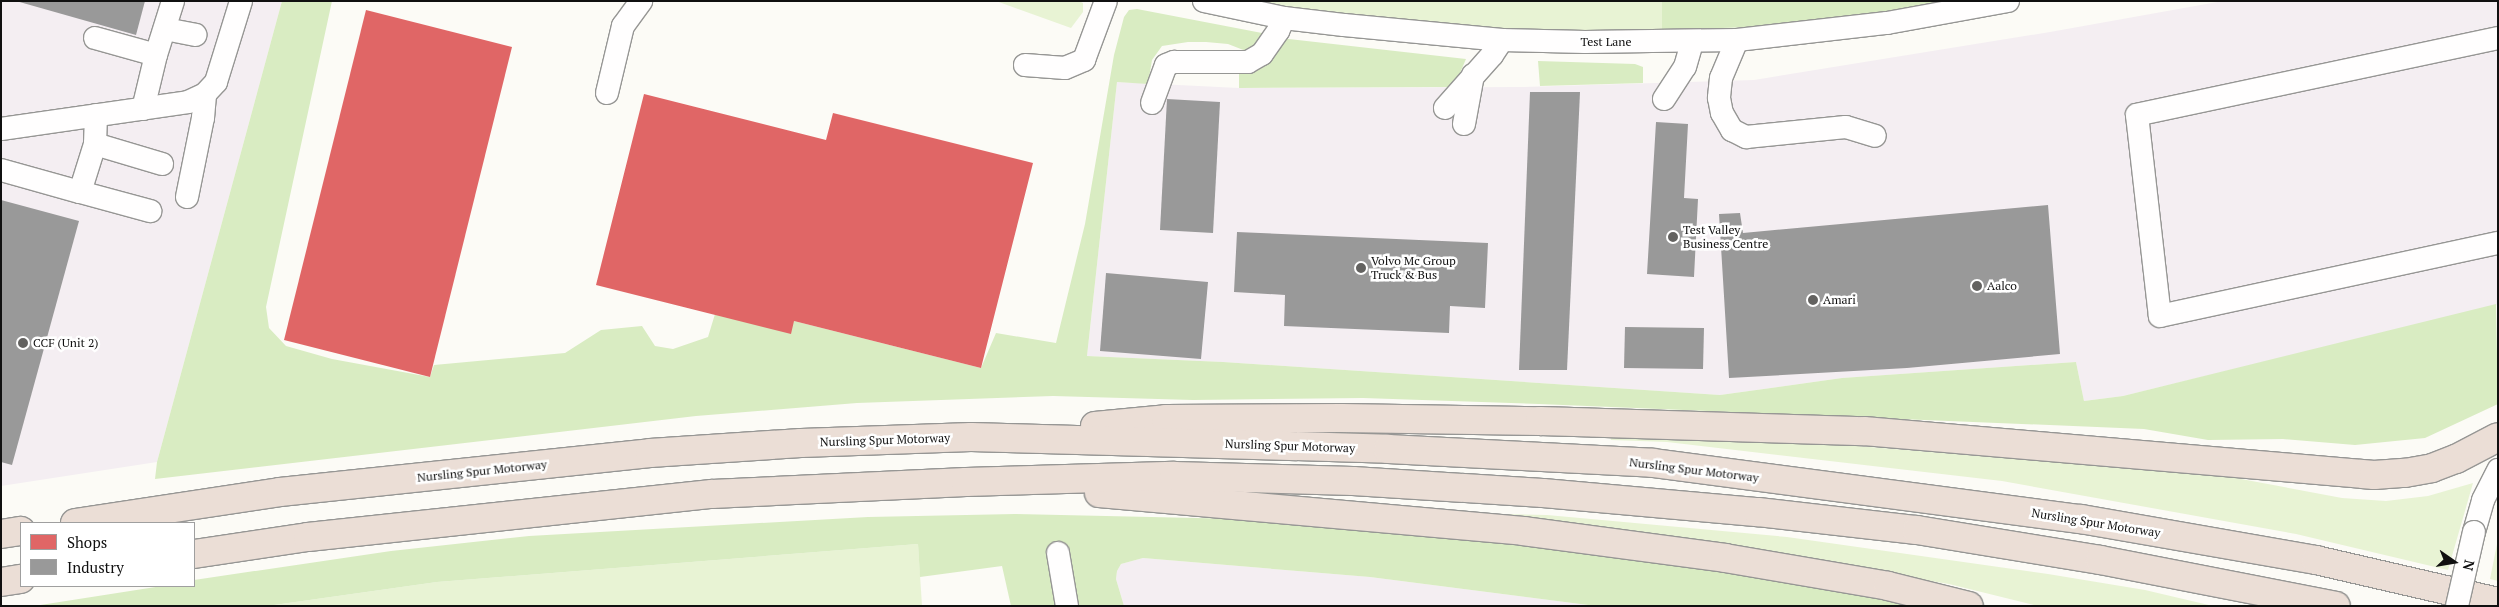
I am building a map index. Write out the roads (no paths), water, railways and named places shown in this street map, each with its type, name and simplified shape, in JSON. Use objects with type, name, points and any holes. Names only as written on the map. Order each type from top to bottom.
[{"type":"highway","points":[[971,437],[1166,419],[1341,418],[1550,421],[1864,431],[2374,475],[2405,473],[2432,468],[2456,459],[2498,437]]},
{"type":"highway","name":"Nursling Spur Motorway","points":[[82,522],[280,492],[650,453],[801,443],[971,437],[1388,449],[1653,463],[2081,519],[2316,560],[2498,602]]},
{"type":"highway","points":[[195,554],[308,537],[712,494],[966,482],[1174,476],[1354,482],[1543,493],[1758,512],[1917,530],[2264,590],[2336,606]]},
{"type":"highway","points":[[966,482],[1523,531],[1725,558],[1888,586],[1969,606]]},
{"type":"highway","points":[[1,534],[20,531]]},
{"type":"highway","points":[[1,582],[20,579]]},
{"type":"street","points":[[143,108],[156,56],[173,1]]},
{"type":"street","points":[[4,122],[96,115],[188,102],[205,94],[216,82],[241,1]]},
{"type":"street","points":[[607,93],[623,26],[641,1]]},
{"type":"street","points":[[1025,66],[1065,68],[1084,60],[1106,1]]},
{"type":"street","name":"Test Lane","points":[[1204,1],[1284,18],[1502,40],[1692,42],[1737,40],[1887,23],[2008,1]]},
{"type":"street","points":[[1152,103],[1166,66],[1174,62],[1248,62],[1262,54],[1278,31],[1284,18]]},
{"type":"street","points":[[165,29],[195,35]]},
{"type":"street","points":[[95,38],[156,56]]},
{"type":"street","points":[[2498,38],[2137,115],[2160,316],[2498,243]]},
{"type":"street","points":[[1445,108],[1473,74],[1492,55],[1502,40]]},
{"type":"street","points":[[1737,40],[1721,78],[1719,98],[1722,113],[1732,130],[1746,137],[1846,127],[1875,136]]},
{"type":"street","points":[[1664,99],[1684,67],[1692,42]]},
{"type":"street","points":[[1464,124],[1473,74]]},
{"type":"street","points":[[188,197],[203,118],[205,94]]},
{"type":"street","points":[[80,192],[94,144],[96,115]]},
{"type":"street","points":[[94,144],[162,164]]},
{"type":"street","points":[[1,170],[150,211]]},
{"type":"street","points":[[2457,606],[2483,500],[2498,470]]},
{"type":"street","points":[[1058,553],[1067,606]]},
{"type":"place","name":"Test Valley Business Centre","points":[[1673,237]]},
{"type":"place","name":"Volvo Mc Group Truck & Bus","points":[[1361,268]]},
{"type":"place","name":"Aalco","points":[[1977,286]]},
{"type":"place","name":"Amari","points":[[1813,300]]},
{"type":"place","name":"CCF (Unit 2)","points":[[23,343]]}]
